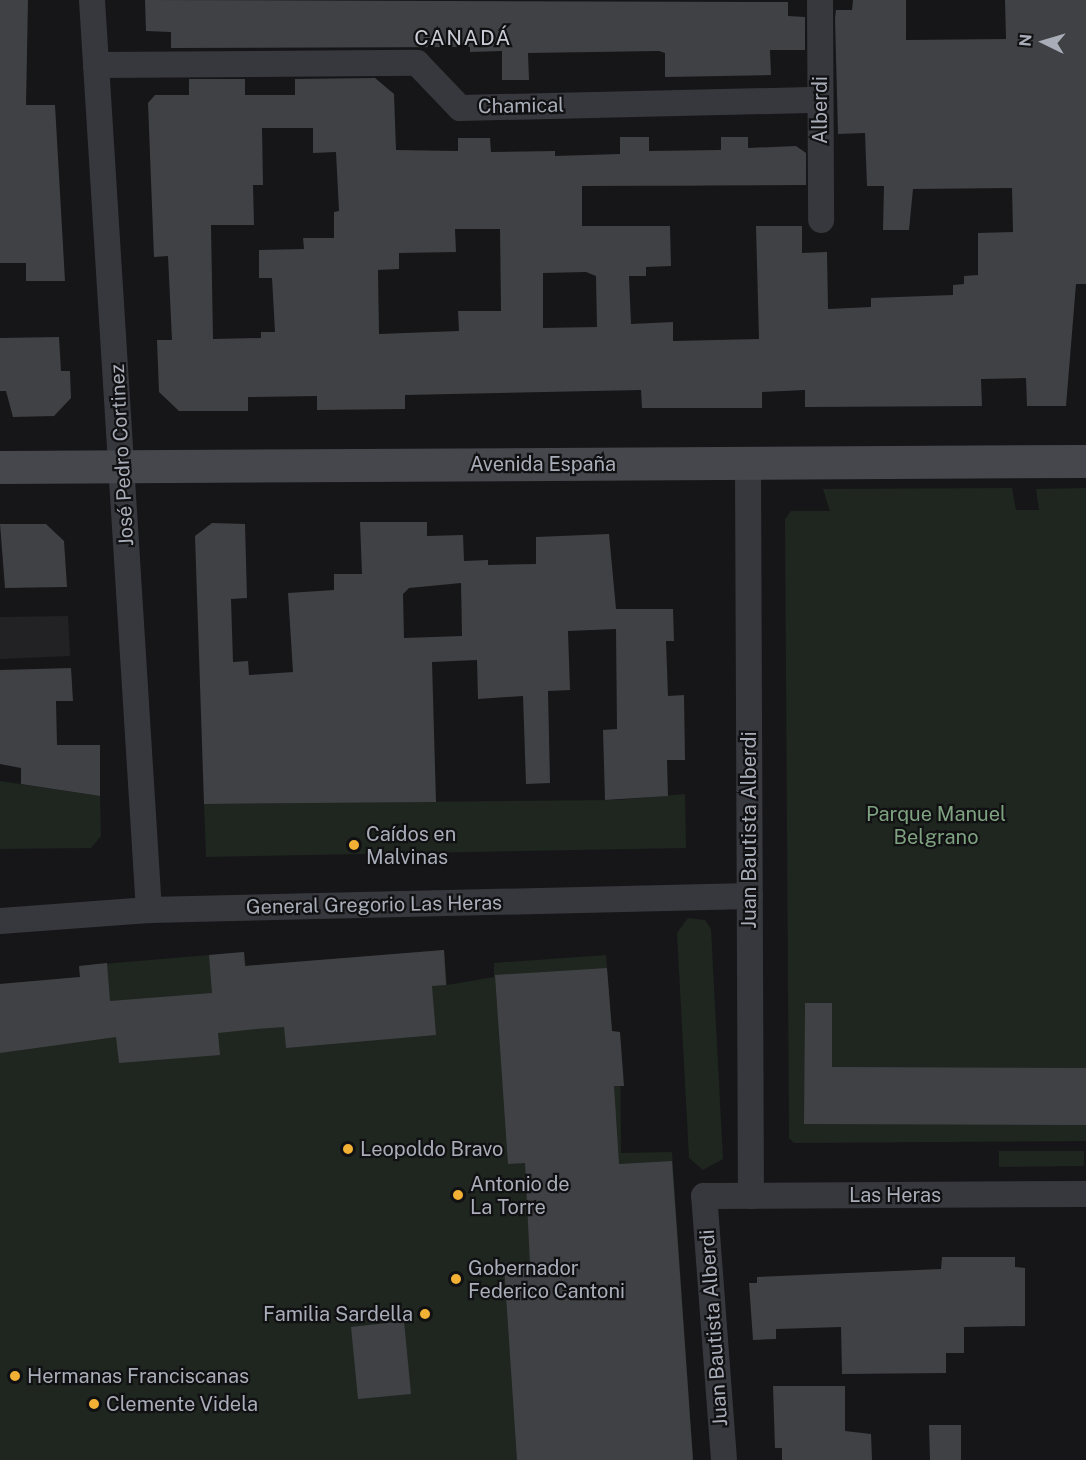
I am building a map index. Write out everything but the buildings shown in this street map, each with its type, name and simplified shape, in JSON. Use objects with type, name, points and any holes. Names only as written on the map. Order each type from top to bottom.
[{"type":"main road","name":"Avenida España","points":[[0,467],[124,464],[748,464],[1086,461]]},
{"type":"street","name":"José Pedro Cortinez","points":[[92,0],[124,464],[149,910]]},
{"type":"street","name":"Alberdi","points":[[820,0],[820,220]]},
{"type":"street","name":"Chamical","points":[[96,65],[417,63],[460,108],[820,100]]},
{"type":"street","name":"Juan Bautista Alberdi","points":[[748,464],[750,1196]]},
{"type":"street","name":"General Gregorio Las Heras","points":[[0,921],[149,910],[750,896]]},
{"type":"street","name":"Las Heras","points":[[704,1196],[1086,1194]]},
{"type":"street","name":"Juan Bautista Alberdi","points":[[704,1196],[724,1460]]},
{"type":"shaded area","points":[[68,616],[70,656],[0,659],[0,617]]},
{"type":"green space","name":"Parque Manuel Belgrano","points":[[1012,488],[1016,510],[1039,510],[1036,489],[1086,488],[1086,1141],[794,1143],[789,1138],[785,519],[791,511],[830,511],[823,489]]},
{"type":"green space","points":[[0,781],[100,796],[101,836],[91,848],[0,849]]},
{"type":"green space","points":[[685,794],[686,848],[206,857],[204,804],[617,800]]},
{"type":"green space","points":[[688,918],[705,920],[711,929],[723,1159],[703,1170],[689,1158],[677,933]]},
{"type":"green space","points":[[444,950],[447,985],[494,977],[494,963],[606,955],[612,1032],[620,1032],[621,1153],[672,1152],[693,1460],[0,1460],[0,984],[80,977],[79,966],[244,952],[246,966]]},
{"type":"green space","points":[[999,1151],[1084,1151],[1084,1166],[999,1167]]},
{"type":"place","name":"Caídos en Malvinas","points":[[354,845]]},
{"type":"place","name":"Leopoldo Bravo","points":[[348,1149]]},
{"type":"place","name":"Antonio de La Torre","points":[[458,1195]]},
{"type":"place","name":"Gobernador Federico Cantoni","points":[[456,1279]]},
{"type":"place","name":"Familia Sardella","points":[[425,1314]]},
{"type":"place","name":"Hermanas Franciscanas","points":[[15,1376]]},
{"type":"place","name":"Clemente Videla","points":[[94,1404]]},
{"type":"district","name":"CANADÁ","points":[[463,38]]}]
